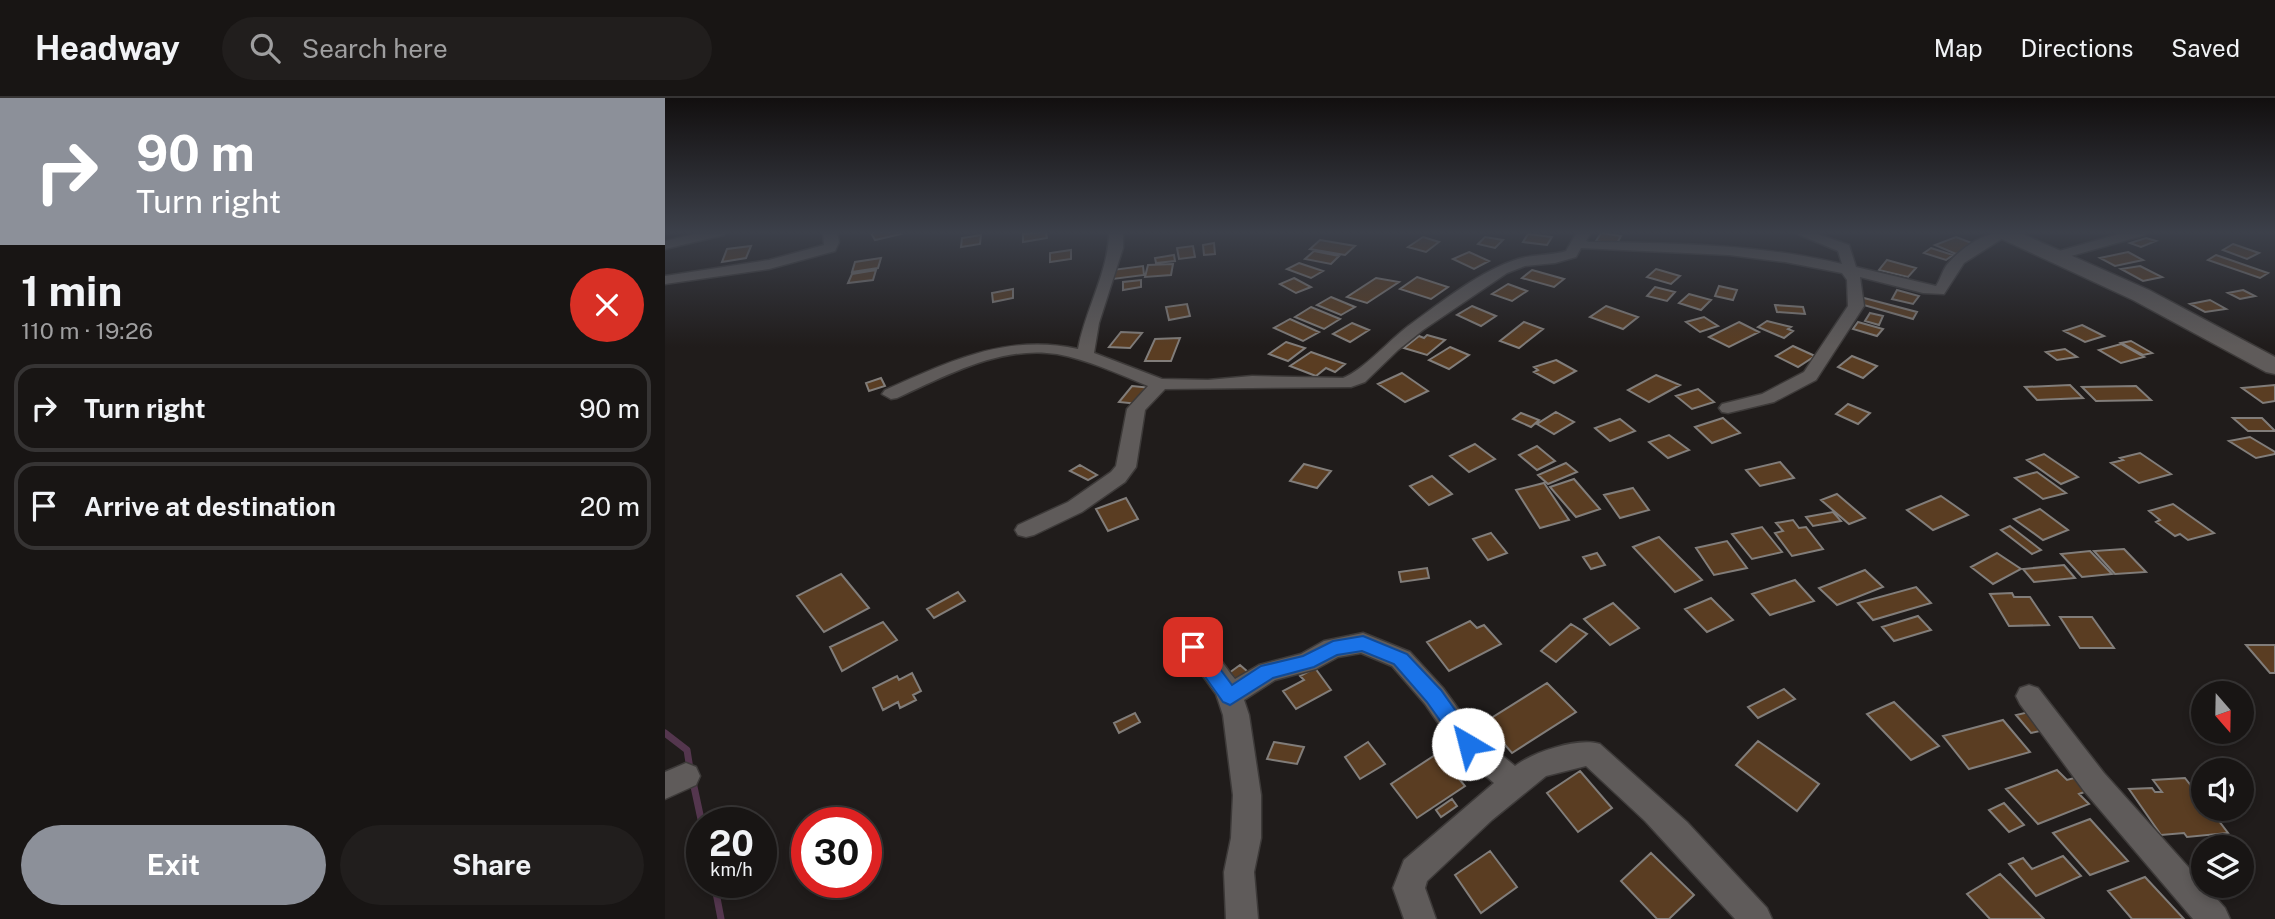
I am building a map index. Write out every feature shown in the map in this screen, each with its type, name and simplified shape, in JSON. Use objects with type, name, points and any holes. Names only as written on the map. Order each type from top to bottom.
[{"type":"street","points":[[665,280],[738,270]]},
{"type":"street","points":[[1085,356],[1091,323],[1109,270]]},
{"type":"street","points":[[891,394],[973,358],[1033,348],[1055,349],[1085,356],[1160,383],[1345,383],[1359,378],[1392,346],[1417,327],[1502,270]]},
{"type":"street","points":[[1844,270],[1939,291],[1945,285],[1949,270]]},
{"type":"street","points":[[2088,270],[2141,295],[2275,367]]},
{"type":"street","points":[[1728,408],[1768,398],[1810,376],[1856,306],[1854,280],[1848,271]]},
{"type":"street","points":[[1026,530],[1075,507],[1118,477],[1126,467],[1136,410],[1160,383]]},
{"type":"street","points":[[1230,696],[1268,672],[1307,662],[1333,648],[1363,643],[1401,659],[1434,696],[1468,744],[1514,783]]},
{"type":"street","points":[[1193,647],[1230,696],[1236,715],[1247,795],[1246,838],[1240,872],[1242,919]]},
{"type":"street","points":[[2029,696],[2094,782],[2214,919]]},
{"type":"street","points":[[1420,919],[1409,888],[1415,871],[1538,765],[1590,752],[1659,814],[1756,919]]},
{"type":"building","points":[[876,270],[873,280],[848,283],[852,274]]},
{"type":"building","points":[[1112,270],[1143,270],[1144,275],[1113,279]]},
{"type":"building","points":[[1147,270],[1172,270],[1171,275],[1145,277]]},
{"type":"building","points":[[1291,270],[1323,271],[1311,278]]},
{"type":"building","points":[[1533,270],[1564,279],[1554,287],[1522,278]]},
{"type":"building","points":[[1655,270],[1680,276],[1671,284],[1647,277]]},
{"type":"building","points":[[1880,270],[1914,270],[1908,277]]},
{"type":"building","points":[[2123,270],[2149,270],[2162,277],[2143,281]]},
{"type":"building","points":[[2238,270],[2268,273],[2260,278]]},
{"type":"building","points":[[1417,277],[1448,287],[1431,299],[1400,289]]},
{"type":"building","points":[[1294,278],[1311,287],[1296,293],[1280,284]]},
{"type":"building","points":[[1376,278],[1399,282],[1367,303],[1347,297]]},
{"type":"building","points":[[1141,280],[1141,287],[1123,290],[1123,282]]},
{"type":"building","points":[[1508,284],[1527,291],[1512,301],[1492,294]]},
{"type":"building","points":[[1719,286],[1737,290],[1733,300],[1715,296]]},
{"type":"building","points":[[1655,287],[1675,292],[1667,301],[1647,296]]},
{"type":"building","points":[[1013,289],[1013,298],[993,302],[992,293]]},
{"type":"building","points":[[1897,290],[1919,296],[1913,304],[1892,299]]},
{"type":"building","points":[[2243,290],[2255,296],[2240,299],[2228,293]]},
{"type":"building","points":[[1689,294],[1711,300],[1701,310],[1679,303]]},
{"type":"building","points":[[1331,297],[1355,307],[1341,315],[1317,305]]},
{"type":"building","points":[[1864,298],[1917,312],[1913,319],[1860,304]]},
{"type":"building","points":[[2210,300],[2226,309],[2205,312],[2190,304]]},
{"type":"building","points":[[1187,304],[1190,316],[1169,320],[1166,307]]},
{"type":"building","points":[[1775,305],[1803,307],[1805,314],[1777,312]]},
{"type":"building","points":[[1472,306],[1496,316],[1481,326],[1457,315]]},
{"type":"building","points":[[1606,306],[1638,317],[1623,329],[1590,317]]},
{"type":"building","points":[[1311,307],[1340,319],[1324,329],[1295,317]]},
{"type":"building","points":[[1870,313],[1883,316],[1879,325],[1865,321]]},
{"type":"building","points":[[1704,317],[1718,326],[1700,332],[1686,322]]},
{"type":"building","points":[[1290,319],[1319,332],[1303,341],[1274,328]]},
{"type":"building","points":[[1767,321],[1791,327],[1788,329],[1793,331],[1784,338],[1758,327]]},
{"type":"building","points":[[1524,322],[1543,329],[1519,348],[1500,341]]},
{"type":"building","points":[[1739,322],[1759,332],[1729,347],[1709,337]]},
{"type":"building","points":[[1858,322],[1883,329],[1877,336],[1853,329]]},
{"type":"building","points":[[1352,323],[1369,330],[1350,342],[1333,334]]},
{"type":"building","points":[[2082,325],[2104,336],[2085,342],[2064,331]]},
{"type":"building","points":[[1121,332],[1142,333],[1130,348],[1109,347]]},
{"type":"building","points":[[1427,335],[1445,340],[1427,355],[1404,348],[1419,336],[1424,338]]},
{"type":"building","points":[[1180,338],[1171,361],[1145,361],[1155,339]]},
{"type":"building","points":[[2131,341],[2152,353],[2143,355],[2121,343]]},
{"type":"building","points":[[1286,342],[1305,348],[1288,361],[1269,354]]},
{"type":"building","points":[[2121,344],[2144,357],[2121,363],[2099,350]]},
{"type":"building","points":[[1793,346],[1815,356],[1798,367],[1776,356]]},
{"type":"building","points":[[1450,347],[1469,355],[1449,369],[1429,360]]},
{"type":"building","points":[[2065,349],[2077,357],[2057,360],[2046,352]]},
{"type":"building","points":[[1311,352],[1345,364],[1335,372],[1326,368],[1316,376],[1290,366]]},
{"type":"building","points":[[1852,356],[1877,366],[1863,378],[1838,367]]},
{"type":"building","points":[[1556,360],[1576,371],[1554,383],[1534,372],[1538,370],[1534,367]]},
{"type":"building","points":[[1402,373],[1428,391],[1405,402],[1378,384]]},
{"type":"building","points":[[1656,375],[1680,385],[1649,402],[1628,390]]},
{"type":"building","points":[[881,378],[885,386],[869,391],[866,383]]},
{"type":"building","points":[[2070,385],[2083,398],[2037,400],[2025,387]]},
{"type":"building","points":[[2275,385],[2275,401],[2263,403],[2242,388]]},
{"type":"building","points":[[1132,386],[1152,388],[1139,404],[1119,402]]},
{"type":"building","points":[[2136,386],[2151,400],[2096,401],[2082,387]]},
{"type":"building","points":[[1698,389],[1714,402],[1692,409],[1676,396]]},
{"type":"building","points":[[1848,404],[1870,413],[1858,424],[1836,414]]},
{"type":"building","points":[[1556,412],[1574,422],[1554,434],[1537,424]]},
{"type":"building","points":[[1521,413],[1539,420],[1531,427],[1513,419]]},
{"type":"building","points":[[1723,418],[1740,433],[1712,443],[1695,427]]},
{"type":"building","points":[[2233,418],[2262,418],[2275,431],[2248,431]]},
{"type":"building","points":[[1620,419],[1635,431],[1610,441],[1595,428]]},
{"type":"building","points":[[1669,435],[1689,450],[1668,458],[1649,442]]},
{"type":"building","points":[[2250,437],[2275,454],[2256,458],[2229,441]]},
{"type":"building","points":[[1475,444],[1495,459],[1469,472],[1450,456]]},
{"type":"building","points":[[1537,446],[1555,461],[1537,470],[1519,455]]},
{"type":"building","points":[[2140,453],[2171,474],[2139,483],[2111,463]]},
{"type":"building","points":[[2044,454],[2078,477],[2061,484],[2027,460]]},
{"type":"building","points":[[1780,462],[1794,478],[1760,486],[1746,470]]},
{"type":"building","points":[[1566,463],[1577,472],[1548,484],[1538,475]]},
{"type":"building","points":[[1304,464],[1331,471],[1317,488],[1290,481]]},
{"type":"building","points":[[1080,465],[1097,475],[1088,480],[1070,471]]},
{"type":"building","points":[[2037,472],[2066,493],[2043,499],[2015,478]]},
{"type":"building","points":[[1432,476],[1452,494],[1429,505],[1410,486]]},
{"type":"building","points":[[1574,479],[1600,509],[1576,517],[1550,487]]},
{"type":"building","points":[[1544,483],[1569,520],[1540,528],[1516,490]]},
{"type":"building","points":[[1633,488],[1649,510],[1620,518],[1604,495]]},
{"type":"building","points":[[1837,494],[1865,518],[1849,524],[1821,500]]},
{"type":"building","points":[[1941,496],[1968,515],[1933,530],[1907,510]]},
{"type":"building","points":[[1126,498],[1138,519],[1108,531],[1096,509]]},
{"type":"building","points":[[2173,504],[2214,533],[2188,540],[2180,534],[2175,536],[2156,522],[2160,520],[2149,511]]},
{"type":"building","points":[[2040,509],[2068,530],[2043,540],[2014,519]]},
{"type":"building","points":[[1833,512],[1841,521],[1813,526],[1806,517]]},
{"type":"building","points":[[1793,520],[1799,528],[1806,527],[1823,549],[1792,556],[1775,533],[1783,531],[1776,523]]},
{"type":"building","points":[[2010,526],[2041,550],[2032,554],[2001,530]]},
{"type":"building","points":[[1762,527],[1782,552],[1752,559],[1732,534]]},
{"type":"building","points":[[1491,533],[1507,553],[1488,560],[1473,539]]},
{"type":"building","points":[[1659,537],[1702,580],[1675,592],[1633,547]]},
{"type":"building","points":[[1727,541],[1747,568],[1714,575],[1696,548]]},
{"type":"building","points":[[2124,549],[2146,572],[2115,574],[2094,551]]},
{"type":"building","points":[[2090,551],[2112,574],[2082,577],[2061,554]]},
{"type":"building","points":[[1597,553],[1605,565],[1591,569],[1583,557]]},
{"type":"building","points":[[1997,553],[2021,569],[1993,584],[1971,567]]},
{"type":"building","points":[[2064,565],[2075,578],[2034,582],[2023,569]]},
{"type":"building","points":[[1427,568],[1429,578],[1401,582],[1399,572]]},
{"type":"building","points":[[1865,570],[1883,587],[1837,605],[1819,588]]},
{"type":"building","points":[[841,574],[869,608],[824,632],[797,596]]},
{"type":"building","points":[[1795,580],[1814,601],[1770,615],[1752,594]]},
{"type":"building","points":[[1916,587],[1931,603],[1873,620],[1858,603]]},
{"type":"building","points":[[958,592],[965,601],[934,618],[927,609]]},
{"type":"building","points":[[2012,593],[2014,597],[2030,597],[2049,625],[2009,626],[1990,594]]},
{"type":"building","points":[[1711,598],[1733,620],[1707,632],[1685,609]]},
{"type":"building","points":[[1613,603],[1639,628],[1610,645],[1584,619]]},
{"type":"building","points":[[1918,616],[1931,630],[1894,641],[1882,627]]},
{"type":"building","points":[[2060,617],[2092,617],[2114,648],[2080,648]]},
{"type":"building","points":[[1470,621],[1477,628],[1484,625],[1501,644],[1449,671],[1427,642]]},
{"type":"building","points":[[883,622],[897,640],[842,671],[830,647]]},
{"type":"building","points":[[1571,624],[1587,634],[1556,662],[1541,651]]},
{"type":"building","points":[[2246,645],[2275,645],[2275,673],[2270,673]]},
{"type":"building","points":[[1240,665],[1248,672],[1237,680],[1229,673]]},
{"type":"building","points":[[1315,668],[1331,690],[1296,709],[1283,691],[1304,680],[1300,676]]},
{"type":"building","points":[[912,673],[921,691],[913,695],[916,700],[900,708],[898,702],[883,710],[873,688],[897,676],[899,680]]},
{"type":"building","points":[[1547,683],[1576,712],[1512,753],[1485,722]]},
{"type":"building","points":[[1784,689],[1795,699],[1758,718],[1748,707]]},
{"type":"building","points":[[1894,702],[1939,746],[1911,760],[1867,714]]},
{"type":"building","points":[[2029,712],[2045,730],[2031,733],[2016,715]]},
{"type":"building","points":[[1135,713],[1140,722],[1119,733],[1114,723]]},
{"type":"building","points":[[2003,720],[2030,752],[1969,769],[1943,736]]},
{"type":"building","points":[[1758,741],[1819,784],[1797,811],[1736,765]]},
{"type":"building","points":[[1274,742],[1304,747],[1297,764],[1267,759]]},
{"type":"building","points":[[1368,742],[1385,764],[1360,779],[1345,757]]},
{"type":"building","points":[[1438,753],[1447,764],[1452,761],[1465,777],[1460,780],[1465,786],[1417,818],[1391,784]]},
{"type":"building","points":[[2057,770],[2067,780],[2074,778],[2087,791],[2079,794],[2089,804],[2038,824],[2006,789]]},
{"type":"building","points":[[1580,771],[1612,808],[1578,832],[1547,793]]},
{"type":"building","points":[[2185,778],[2191,786],[2191,821],[2219,821],[2228,833],[2187,837],[2184,833],[2161,835],[2129,789],[2152,788],[2155,792],[2162,792],[2153,780]]},
{"type":"building","points":[[1452,799],[1457,806],[1441,817],[1436,810]]},
{"type":"building","points":[[2004,803],[2024,825],[2009,832],[1989,810]]},
{"type":"building","points":[[2090,819],[2128,861],[2090,875],[2053,833]]},
{"type":"building","points":[[1490,851],[1517,887],[1481,913],[1455,875]]},
{"type":"building","points":[[1651,853],[1694,895],[1669,919],[1657,919],[1621,881]]},
{"type":"building","points":[[2063,856],[2081,876],[2036,896],[2009,864],[2023,858],[2032,869]]},
{"type":"building","points":[[2000,874],[2044,919],[1990,919],[1967,894]]},
{"type":"building","points":[[2145,877],[2184,919],[2132,919],[2108,891]]},
{"type":"waterway","points":[[665,733],[687,750],[690,769]]},
{"type":"waterway","points":[[693,782],[698,807]]},
{"type":"waterway","points":[[717,898],[721,919]]},
{"type":"route","points":[[1193,647],[1230,696],[1268,672],[1307,662],[1333,648],[1363,643],[1401,659],[1434,696],[1468,744]]}]
